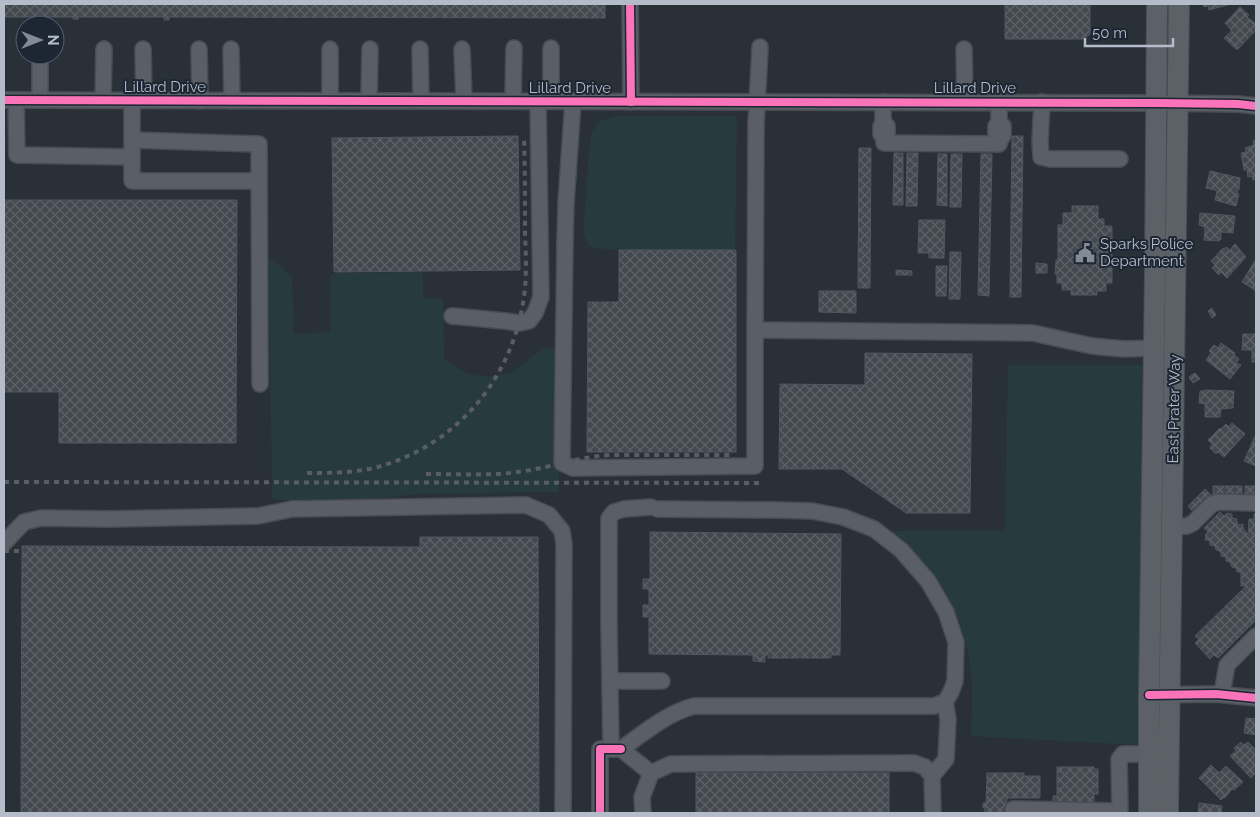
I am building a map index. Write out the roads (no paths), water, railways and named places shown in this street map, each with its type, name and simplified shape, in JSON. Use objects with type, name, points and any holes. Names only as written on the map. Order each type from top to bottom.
[{"type":"main road","name":"East Prater Way","points":[[1149,813],[1157,4]]},
{"type":"main road","name":"East Prater Way","points":[[1168,813],[1179,4]]},
{"type":"street","points":[[630,4],[631,102]]},
{"type":"street","points":[[572,101],[566,194],[562,463],[573,468],[755,466],[756,125],[760,47]]},
{"type":"street","points":[[513,101],[514,48]]},
{"type":"street","points":[[452,316],[519,323],[528,321],[535,313],[540,298],[545,101],[551,48]]},
{"type":"street","points":[[103,100],[104,49]]},
{"type":"street","points":[[143,49],[132,140],[132,181],[259,181]]},
{"type":"street","points":[[199,49],[200,100]]},
{"type":"street","points":[[231,49],[232,101]]},
{"type":"street","points":[[330,49],[330,101]]},
{"type":"street","points":[[369,101],[370,49]]},
{"type":"street","points":[[420,49],[421,101]]},
{"type":"street","points":[[462,49],[464,101]]},
{"type":"street","points":[[964,49],[965,102]]},
{"type":"street","points":[[40,65],[40,100]]},
{"type":"street","points":[[10,100],[17,155],[132,157]]},
{"type":"street","name":"Lillard Drive","points":[[10,100],[1042,102],[1238,104],[1256,106]]},
{"type":"street","points":[[883,102],[884,143],[999,144],[1000,139],[996,136],[996,126],[999,123],[999,102]]},
{"type":"street","points":[[1042,102],[1041,157],[1050,159],[1120,159]]},
{"type":"street","points":[[132,140],[259,144],[260,384]]},
{"type":"street","points":[[755,330],[1033,334],[1092,346],[1124,349],[1154,348]]},
{"type":"street","points":[[1172,527],[1187,526],[1194,523],[1212,504],[1219,502],[1256,502]]},
{"type":"street","points":[[4,543],[24,522],[40,518],[108,519],[258,516],[292,510],[526,505],[549,515],[562,531],[564,544],[563,813]]},
{"type":"street","points":[[600,813],[600,750],[616,750],[680,710],[694,706],[934,706],[945,702],[952,692],[955,681],[956,656],[956,642],[946,612],[928,581],[901,550],[874,529],[843,517],[812,511],[778,510],[654,508],[624,509],[614,512],[609,518],[610,681],[616,750]]},
{"type":"street","points":[[1222,694],[1227,665],[1256,636]]},
{"type":"street","points":[[610,681],[662,681]]},
{"type":"street","points":[[1149,694],[1222,694],[1256,698]]},
{"type":"street","points":[[932,776],[946,759],[948,720],[945,702]]},
{"type":"street","points":[[616,750],[651,773]]},
{"type":"street","points":[[1013,809],[1120,810],[1119,759],[1123,754],[1149,754]]},
{"type":"street","points":[[643,813],[642,797],[651,773],[671,764],[914,763],[925,767],[932,776],[933,813]]},
{"type":"railway","points":[[307,473],[361,470],[378,467],[406,457],[432,443],[455,426],[475,406],[492,383],[506,358],[516,332],[523,303],[526,278],[524,136]]},
{"type":"railway","points":[[426,474],[507,473],[609,455],[732,455]]},
{"type":"railway","points":[[4,482],[759,483]]},
{"type":"railway","points":[[4,551],[20,551]]},
{"type":"place","name":"Sparks Police Department","points":[[1085,253]]}]
